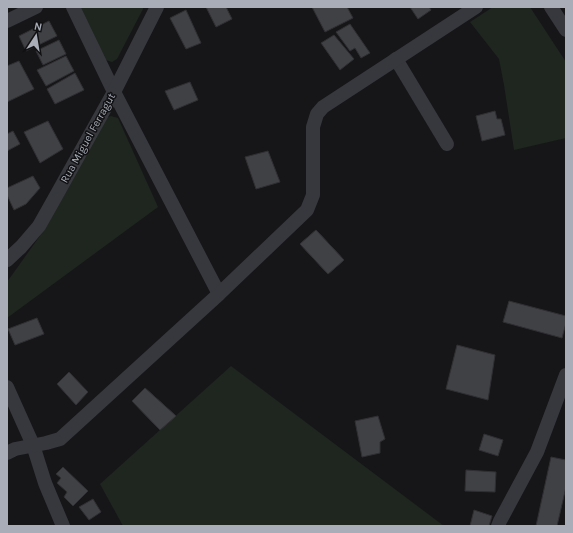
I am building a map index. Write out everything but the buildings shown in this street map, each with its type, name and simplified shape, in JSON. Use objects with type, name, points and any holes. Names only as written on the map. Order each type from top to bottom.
[{"type":"street","points":[[7,22],[36,7]]},
{"type":"street","points":[[73,7],[114,92],[219,294]]},
{"type":"street","name":"Rua Miguel Ferragut","points":[[7,260],[39,226],[114,92],[157,7]]},
{"type":"street","points":[[7,453],[15,449],[60,439],[219,294],[308,210],[313,194],[313,127],[317,114],[324,107],[476,7]]},
{"type":"street","points":[[551,7],[566,30]]},
{"type":"street","points":[[396,59],[447,144]]},
{"type":"street","points":[[498,526],[537,452],[566,375]]},
{"type":"street","points":[[7,387],[33,445],[45,483],[63,526]]},
{"type":"shaded area","points":[[78,7],[143,7],[143,9],[117,59],[112,62],[103,59]]},
{"type":"shaded area","points":[[493,7],[530,7],[566,62],[566,138],[514,150],[499,59],[470,22]]},
{"type":"shaded area","points":[[111,116],[118,118],[158,207],[7,318],[7,282],[42,233],[106,118]]},
{"type":"shaded area","points":[[231,366],[444,526],[123,526],[100,484]]}]
